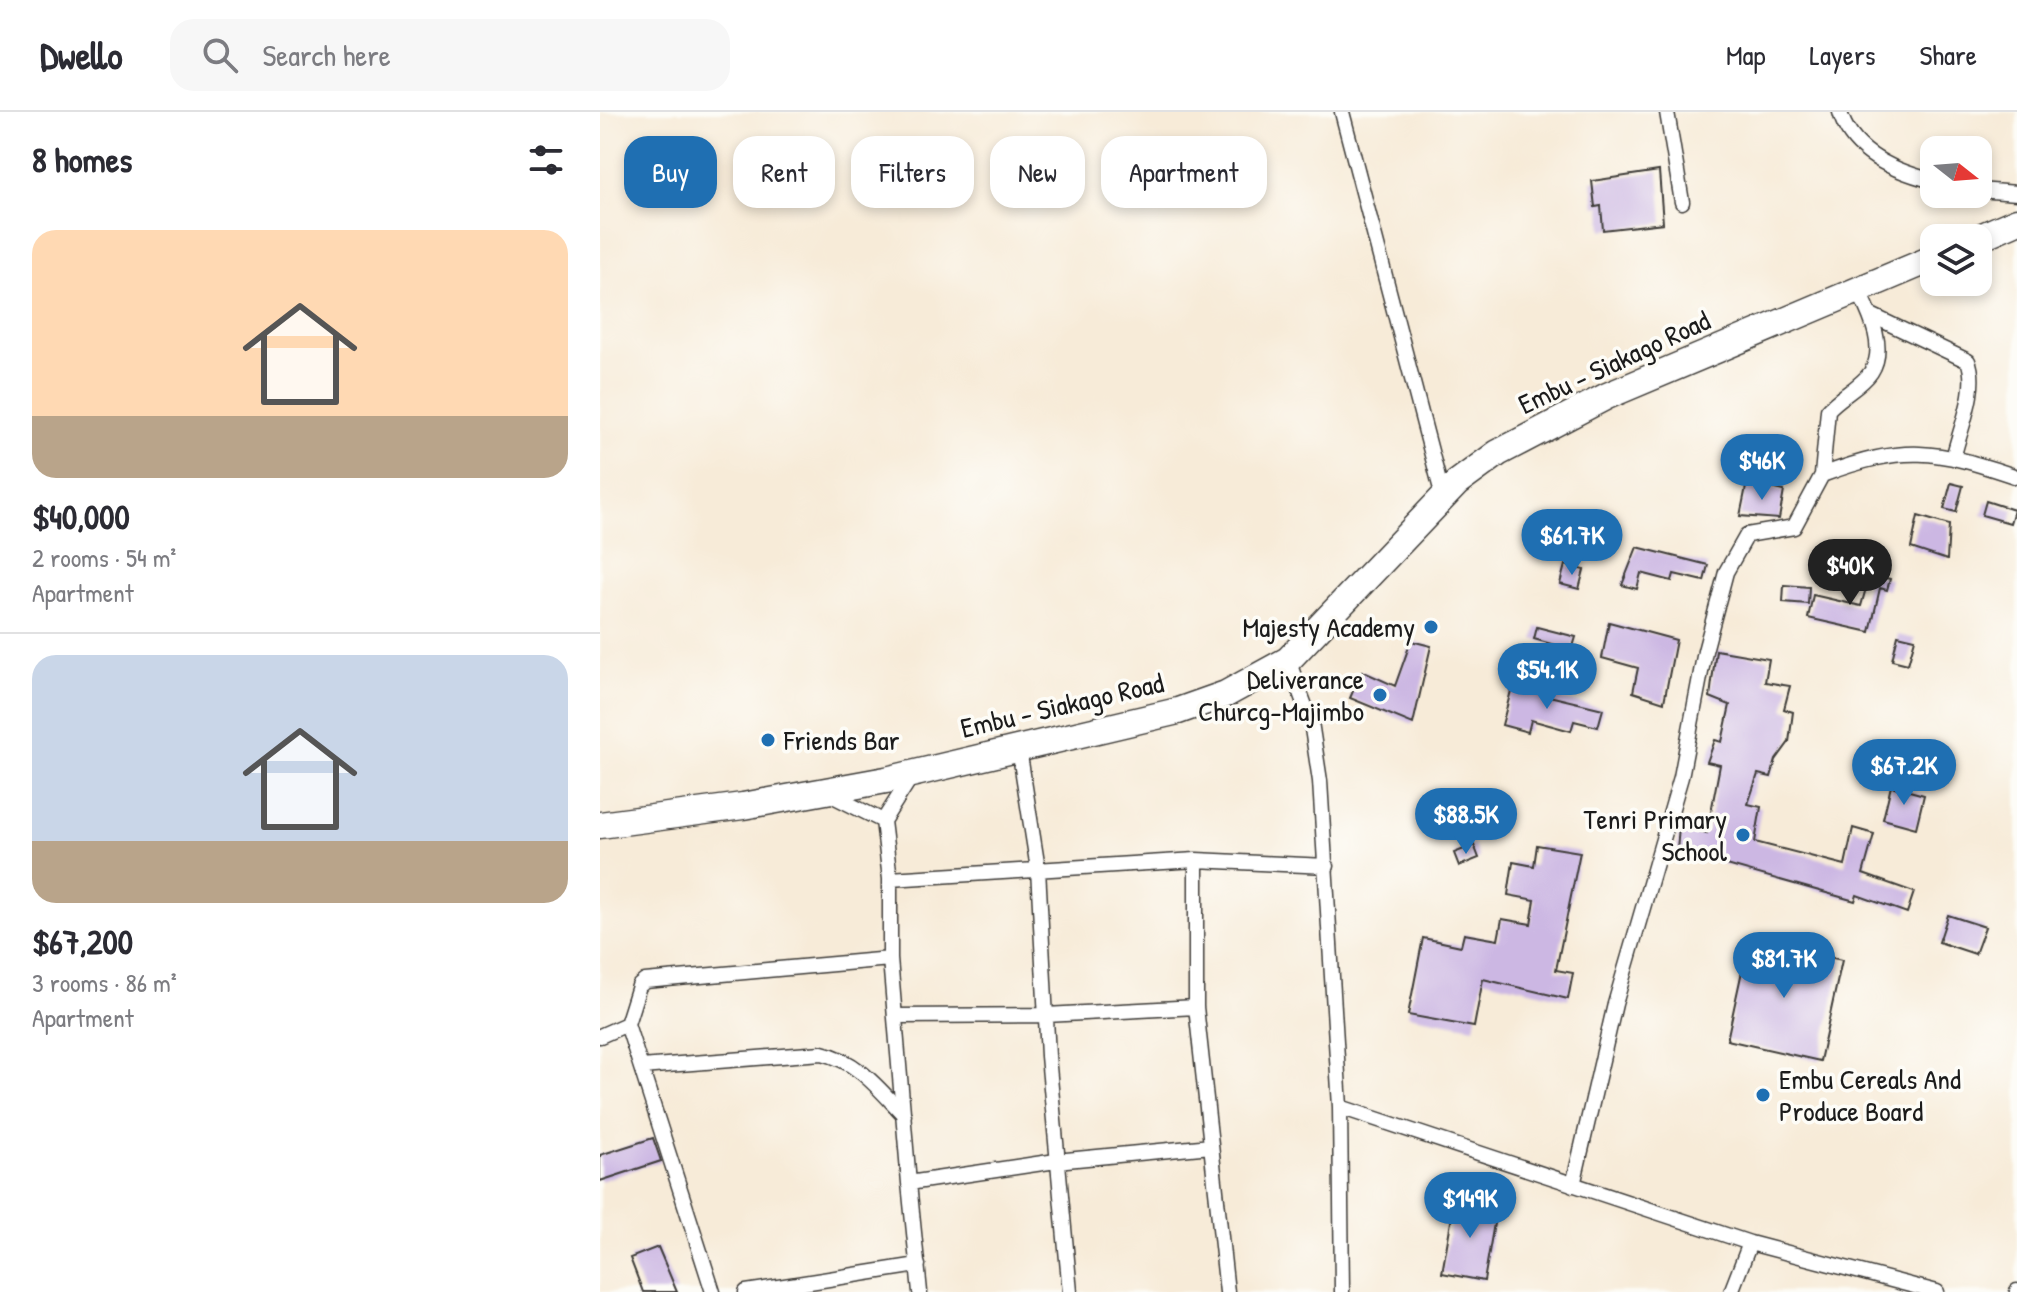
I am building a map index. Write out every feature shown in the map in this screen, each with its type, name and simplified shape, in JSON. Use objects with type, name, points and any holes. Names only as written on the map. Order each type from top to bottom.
[{"type":"highway","points":[[1992,232],[2017,221]]},
{"type":"highway","name":"Embu - Siakago Road","points":[[600,825],[826,792],[1178,711],[1226,694],[1288,660],[1443,497],[1498,453],[1581,409],[1787,319],[1864,303],[1920,267]]},
{"type":"street","points":[[1342,112],[1443,497]]},
{"type":"street","points":[[1667,112],[1682,202]]},
{"type":"street","points":[[1840,112],[1862,148],[1898,172],[1920,178]]},
{"type":"street","points":[[1992,191],[2017,193]]},
{"type":"street","points":[[1864,303],[1968,361],[1972,371],[1970,385],[1954,455]]},
{"type":"street","points":[[1573,1185],[1615,1004],[1681,777],[1705,651],[1726,572],[1747,535],[1794,527],[1822,475],[1828,410],[1871,372],[1876,358],[1877,340],[1864,303]]},
{"type":"street","points":[[1822,475],[1894,453],[1954,455],[2017,477]]},
{"type":"street","points":[[1288,660],[1311,722],[1320,781],[1340,1107],[1342,1292]]},
{"type":"street","points":[[1019,749],[1038,869],[1056,1161],[1070,1292]]},
{"type":"street","points":[[913,773],[883,821],[890,879],[890,959],[920,1292]]},
{"type":"street","points":[[826,792],[883,821]]},
{"type":"street","points":[[890,879],[1196,860],[1327,866]]},
{"type":"street","points":[[1196,860],[1196,1007],[1227,1292]]},
{"type":"street","points":[[713,1292],[627,1024],[639,986],[645,981],[890,959]]},
{"type":"street","points":[[896,1016],[1046,1015],[1196,1007]]},
{"type":"street","points":[[600,1036],[627,1024]]},
{"type":"street","points":[[641,1067],[822,1053],[839,1057],[858,1069],[904,1115]]},
{"type":"street","points":[[1340,1107],[1750,1243],[1937,1292]]},
{"type":"street","points":[[909,1183],[1056,1161],[1211,1146]]},
{"type":"street","points":[[1731,1292],[1750,1243]]},
{"type":"street","points":[[746,1292],[918,1265]]},
{"type":"building","points":[[1659,171],[1663,223],[1603,230],[1601,206],[1595,207],[1592,181]]},
{"type":"building","points":[[1747,482],[1784,491],[1779,519],[1740,516]]},
{"type":"building","points":[[1951,483],[1963,486],[1956,512],[1944,509]]},
{"type":"building","points":[[1986,501],[2014,510],[2010,523],[1982,515]]},
{"type":"building","points":[[1918,516],[1949,525],[1947,560],[1911,548]]},
{"type":"building","points":[[1637,547],[1708,565],[1704,581],[1674,574],[1672,581],[1641,573],[1637,589],[1622,585]]},
{"type":"building","points":[[1565,565],[1584,570],[1579,589],[1560,584]]},
{"type":"building","points":[[1870,574],[1890,579],[1887,590],[1880,588],[1870,632],[1808,618],[1813,595],[1861,606]]},
{"type":"building","points":[[1784,585],[1809,587],[1808,604],[1783,602]]},
{"type":"building","points":[[1609,622],[1676,640],[1664,702],[1633,692],[1638,668],[1602,658]]},
{"type":"building","points":[[1537,627],[1576,637],[1572,650],[1534,639]]},
{"type":"building","points":[[1898,635],[1915,639],[1908,664],[1892,660]]},
{"type":"building","points":[[1411,641],[1431,646],[1413,724],[1350,698],[1362,671],[1395,686]]},
{"type":"building","points":[[1716,650],[1769,659],[1765,682],[1790,686],[1784,709],[1793,712],[1789,742],[1776,760],[1771,777],[1758,774],[1748,804],[1761,807],[1755,842],[1845,865],[1853,828],[1874,834],[1863,874],[1914,892],[1907,913],[1857,895],[1855,901],[1677,851],[1679,826],[1707,833],[1720,765],[1707,762],[1715,740],[1722,742],[1730,705],[1710,697]]},
{"type":"building","points":[[1512,687],[1603,709],[1598,727],[1574,721],[1571,731],[1531,720],[1528,732],[1502,725]]},
{"type":"building","points":[[1891,786],[1924,795],[1916,828],[1883,819]]},
{"type":"building","points":[[1474,845],[1479,858],[1459,866],[1454,853]]},
{"type":"building","points":[[1537,845],[1580,852],[1556,970],[1573,973],[1568,999],[1483,979],[1474,1027],[1408,1015],[1423,938],[1461,946],[1464,934],[1498,940],[1502,919],[1531,924],[1535,900],[1508,895],[1513,862],[1534,866]]},
{"type":"building","points":[[1948,915],[1985,927],[1975,954],[1939,942]]},
{"type":"building","points":[[1749,939],[1842,960],[1820,1061],[1727,1040]]},
{"type":"building","points":[[653,1138],[661,1161],[600,1181],[600,1155]]},
{"type":"building","points":[[1455,1199],[1497,1206],[1484,1281],[1442,1273]]},
{"type":"building","points":[[658,1247],[677,1292],[643,1292],[630,1258]]},
{"type":"place","name":"Majesty Academy","points":[[1431,627]]},
{"type":"place","name":"Deliverance Churcg-Majimbo","points":[[1380,695]]},
{"type":"place","name":"Friends Bar","points":[[768,740]]},
{"type":"place","name":"Tenri Primary School","points":[[1743,835]]},
{"type":"place","name":"Embu Cereals And Produce Board","points":[[1763,1095]]}]
